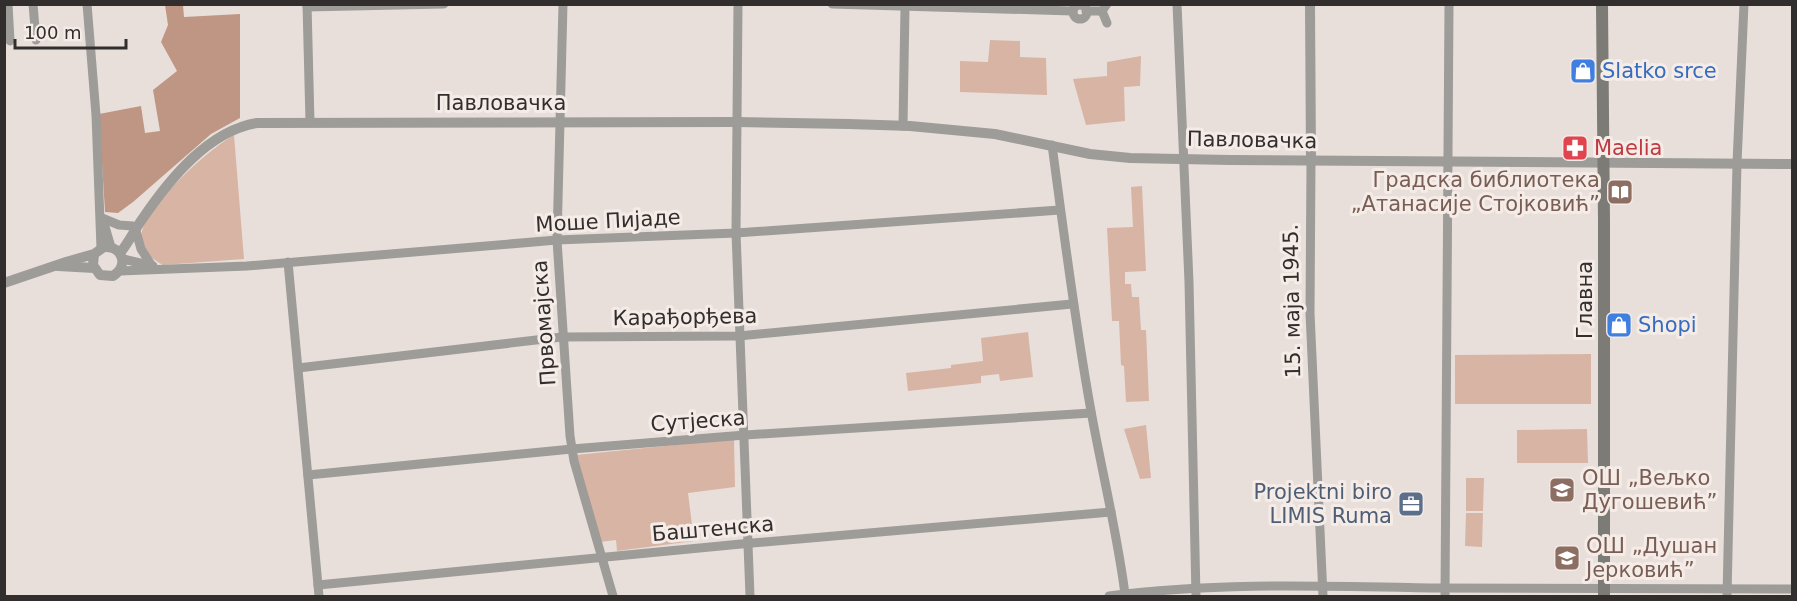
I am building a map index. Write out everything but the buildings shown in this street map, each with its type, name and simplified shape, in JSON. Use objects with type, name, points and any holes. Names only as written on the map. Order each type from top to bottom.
[{"type":"main road","name":"Главна","points":[[1602,4],[1604,593]]},
{"type":"street","points":[[8,4],[10,41]]},
{"type":"street","points":[[33,4],[36,40]]},
{"type":"street","points":[[87,4],[102,216],[112,254],[108,277],[100,275],[92,261],[112,254]]},
{"type":"street","points":[[310,122],[307,6],[444,4]]},
{"type":"street","name":"Првомајска","points":[[564,4],[557,240],[562,337],[572,449],[613,597]]},
{"type":"street","points":[[738,4],[736,233],[750,597]]},
{"type":"street","points":[[832,4],[1073,12],[1075,7],[1080,5],[1086,11],[1104,8],[1107,23]]},
{"type":"street","points":[[1177,4],[1184,159],[1196,592]]},
{"type":"street","name":"15. маја 1945.","points":[[1310,4],[1310,313],[1322,591]]},
{"type":"street","points":[[1445,592],[1449,4]]},
{"type":"street","points":[[1727,593],[1737,164],[1744,4]]},
{"type":"street","points":[[903,126],[905,6]]},
{"type":"street","name":"Павловачка","points":[[112,254],[184,168],[200,153],[228,132],[257,123],[736,122],[903,126],[996,134],[1105,156],[1311,161],[1792,164]]},
{"type":"street","points":[[1052,145],[1072,304],[1111,512],[1122,595]]},
{"type":"street","name":"Моше Пијаде","points":[[112,254],[155,268],[196,269],[557,240],[736,233],[1060,210]]},
{"type":"street","points":[[102,216],[119,225],[136,226],[141,249],[155,268]]},
{"type":"street","points":[[4,283],[49,267],[112,254]]},
{"type":"street","points":[[288,262],[319,597]]},
{"type":"street","points":[[57,266],[94,268]]},
{"type":"street","name":"Карађорђева","points":[[298,368],[562,337],[739,336],[1072,304]]},
{"type":"street","name":"Сутјеска","points":[[308,475],[572,449],[745,435],[1091,413]]},
{"type":"street","name":"Баштенска","points":[[318,585],[748,543],[1111,512]]},
{"type":"street","points":[[1109,597],[1196,592],[1727,593],[1792,589]]},
{"type":"shaded area","points":[[165,5],[183,5],[184,17],[240,14],[240,118],[211,134],[118,213],[105,212],[99,114],[141,106],[145,133],[160,131],[153,90],[177,71],[161,42],[168,25]]},
{"type":"shaded area","points":[[990,40],[1020,41],[1020,57],[1046,58],[1047,95],[960,92],[960,61],[988,62]]},
{"type":"shaded area","points":[[1141,56],[1140,86],[1124,87],[1125,121],[1086,125],[1073,79],[1107,76],[1107,62]]},
{"type":"shaded area","points":[[234,135],[244,259],[163,265],[151,257],[141,242],[144,225],[152,211],[178,180]]},
{"type":"shaded area","points":[[1142,186],[1146,271],[1125,272],[1125,284],[1131,284],[1132,297],[1139,297],[1141,330],[1146,330],[1149,401],[1126,402],[1119,321],[1112,321],[1107,228],[1133,227],[1131,187]]},
{"type":"shaded area","points":[[1028,332],[1033,377],[1000,381],[999,374],[981,376],[981,383],[908,391],[906,373],[951,368],[951,365],[983,361],[981,338]]},
{"type":"shaded area","points":[[1591,354],[1591,404],[1455,404],[1455,355]]},
{"type":"shaded area","points":[[1146,425],[1151,478],[1140,479],[1124,429]]},
{"type":"shaded area","points":[[1587,429],[1588,463],[1517,463],[1517,430]]},
{"type":"shaded area","points":[[734,439],[735,487],[688,493],[694,541],[617,551],[616,540],[600,542],[576,455]]},
{"type":"shaded area","points":[[1466,478],[1484,478],[1483,511],[1466,511]]},
{"type":"shaded area","points":[[1466,513],[1483,513],[1482,547],[1465,546]]},
{"type":"place","name":"Slatko srce","points":[[1583,71]]},
{"type":"place","name":"Maelia","points":[[1575,148]]},
{"type":"place","name":"Градска библиотека „Атанасије Стојковић”","points":[[1620,192]]},
{"type":"place","name":"Shopi","points":[[1619,325]]},
{"type":"place","name":"ОШ „Вељко Дугошевић”","points":[[1562,490]]},
{"type":"place","name":"Projektni biro LIMIS Ruma","points":[[1411,504]]},
{"type":"place","name":"ОШ „Душан Јерковић”","points":[[1567,558]]}]
